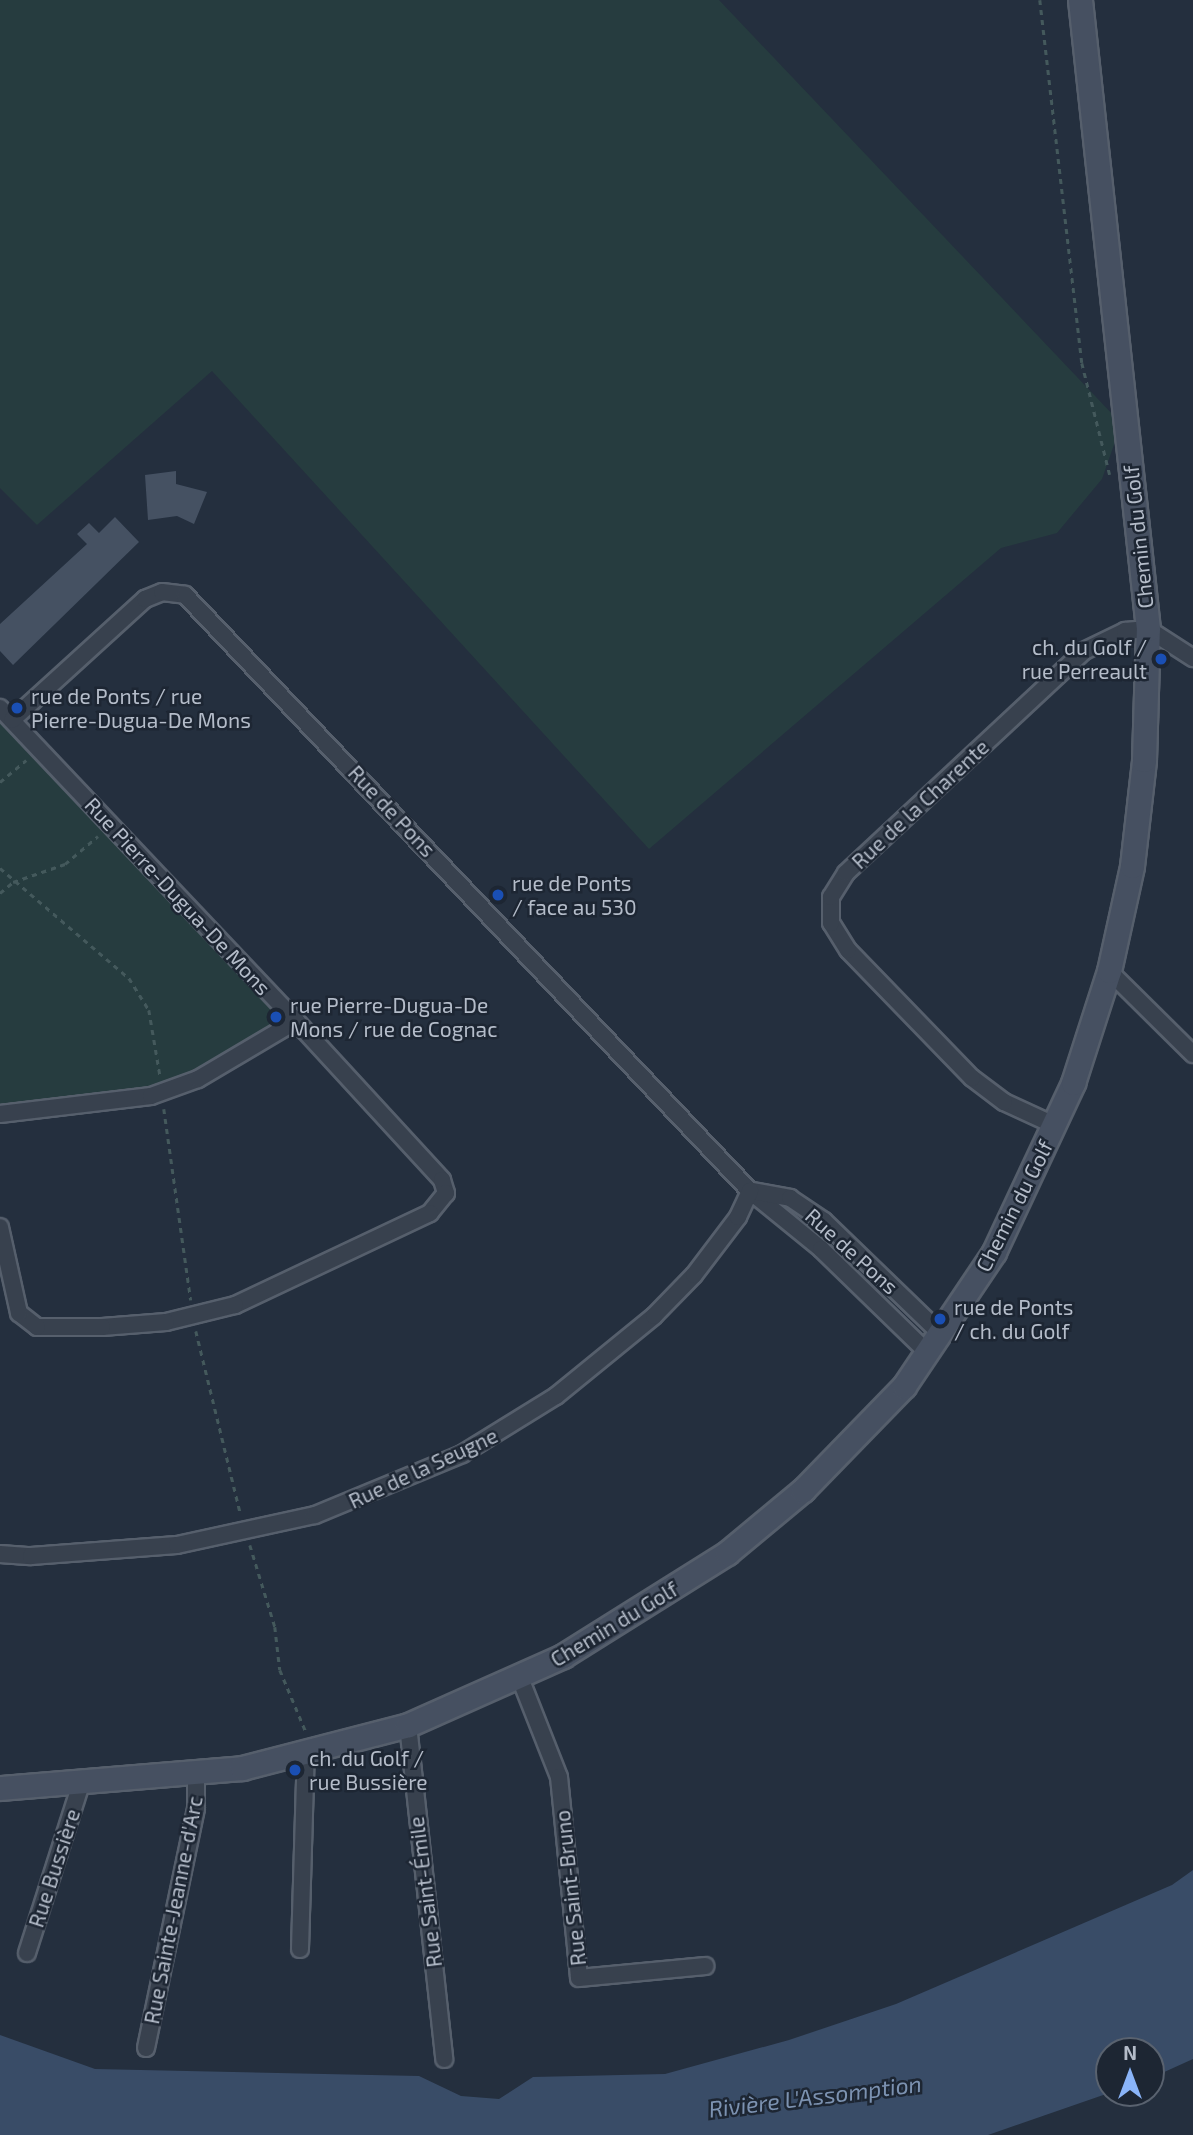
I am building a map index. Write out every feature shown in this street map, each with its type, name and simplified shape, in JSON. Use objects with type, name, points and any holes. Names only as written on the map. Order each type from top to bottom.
[{"type":"street","name":"Chemin du Golf","points":[[0,1788],[81,1784],[242,1768],[307,1744],[408,1724],[520,1678],[599,1636],[727,1553],[861,1433],[934,1343],[995,1252],[1054,1125],[1110,971],[1132,866],[1141,795],[1148,629],[1080,0]]},
{"type":"street","name":"Rue de Pons","points":[[12,720],[145,599],[162,592],[185,595],[750,1191],[934,1343]]},
{"type":"street","points":[[1148,629],[1193,658]]},
{"type":"street","name":"Rue de la Charente","points":[[1054,1125],[1004,1102],[972,1079],[848,950],[831,923],[831,897],[846,873],[1084,651],[1125,631],[1148,629]]},
{"type":"street","points":[[0,708],[12,720]]},
{"type":"street","name":"Rue Pierre-Dugua-De Mons","points":[[0,1227],[19,1313],[37,1327],[102,1327],[193,1316],[236,1305],[430,1213],[446,1193],[442,1180],[12,720]]},
{"type":"street","points":[[1110,971],[1193,1054]]},
{"type":"street","points":[[0,1114],[162,1093],[257,1048],[296,1021]]},
{"type":"street","name":"Rue de Pons","points":[[750,1191],[790,1198],[824,1220],[934,1343]]},
{"type":"street","name":"Rue de la Seugne","points":[[0,1554],[31,1556],[177,1545],[367,1497],[462,1454],[523,1419],[654,1316],[694,1275],[738,1217],[750,1191]]},
{"type":"street","name":"Rue Saint-Bruno","points":[[520,1678],[559,1777],[579,1978],[705,1966]]},
{"type":"street","name":"Rue Saint-Émile","points":[[408,1724],[444,2059]]},
{"type":"street","points":[[300,1949],[307,1744]]},
{"type":"street","name":"Rue Sainte-Jeanne-d'Arc","points":[[146,2048],[196,1808],[196,1772]]},
{"type":"street","name":"Rue Bussière","points":[[27,1953],[81,1784]]},
{"type":"path","points":[[1040,0],[1082,363],[1106,443],[1111,482]]},
{"type":"path","points":[[0,782],[39,749]]},
{"type":"path","points":[[0,893],[13,882],[65,864],[111,825]]},
{"type":"path","points":[[0,868],[13,882],[48,904],[129,978],[149,1010],[193,1316],[245,1529],[275,1627],[280,1670],[307,1744],[319,1732]]},
{"type":"green space","points":[[0,0],[719,0],[1116,418],[1116,439],[1102,479],[1057,533],[1001,548],[649,849],[212,371],[37,525],[0,488]]},
{"type":"green space","points":[[0,708],[296,1021],[162,1093],[0,1114]]},
{"type":"water","name":"Rivière L'Assomption","points":[[1193,1870],[1193,2059],[1165,2072],[1165,2037],[1095,2037],[1095,2098],[988,2135],[0,2135],[0,2035],[95,2069],[419,2076],[461,2096],[499,2099],[533,2077],[665,2074],[789,2040],[896,2004],[1172,1885]]},
{"type":"building","points":[[176,471],[176,484],[207,492],[194,524],[177,516],[148,520],[145,475]]},
{"type":"building","points":[[115,517],[139,542],[13,665],[0,651],[0,624],[87,544],[77,534],[89,523],[99,533]]},
{"type":"place","name":"ch. du Golf / rue Perreault","points":[[1161,659]]},
{"type":"place","name":"rue de Ponts / rue Pierre-Dugua-De Mons","points":[[17,708]]},
{"type":"place","name":"rue de Ponts / face au 530","points":[[498,895]]},
{"type":"place","name":"rue Pierre-Dugua-De Mons / rue de Cognac","points":[[276,1017]]},
{"type":"place","name":"rue de Ponts / ch. du Golf","points":[[940,1319]]},
{"type":"place","name":"ch. du Golf / rue Bussière","points":[[295,1770]]}]
